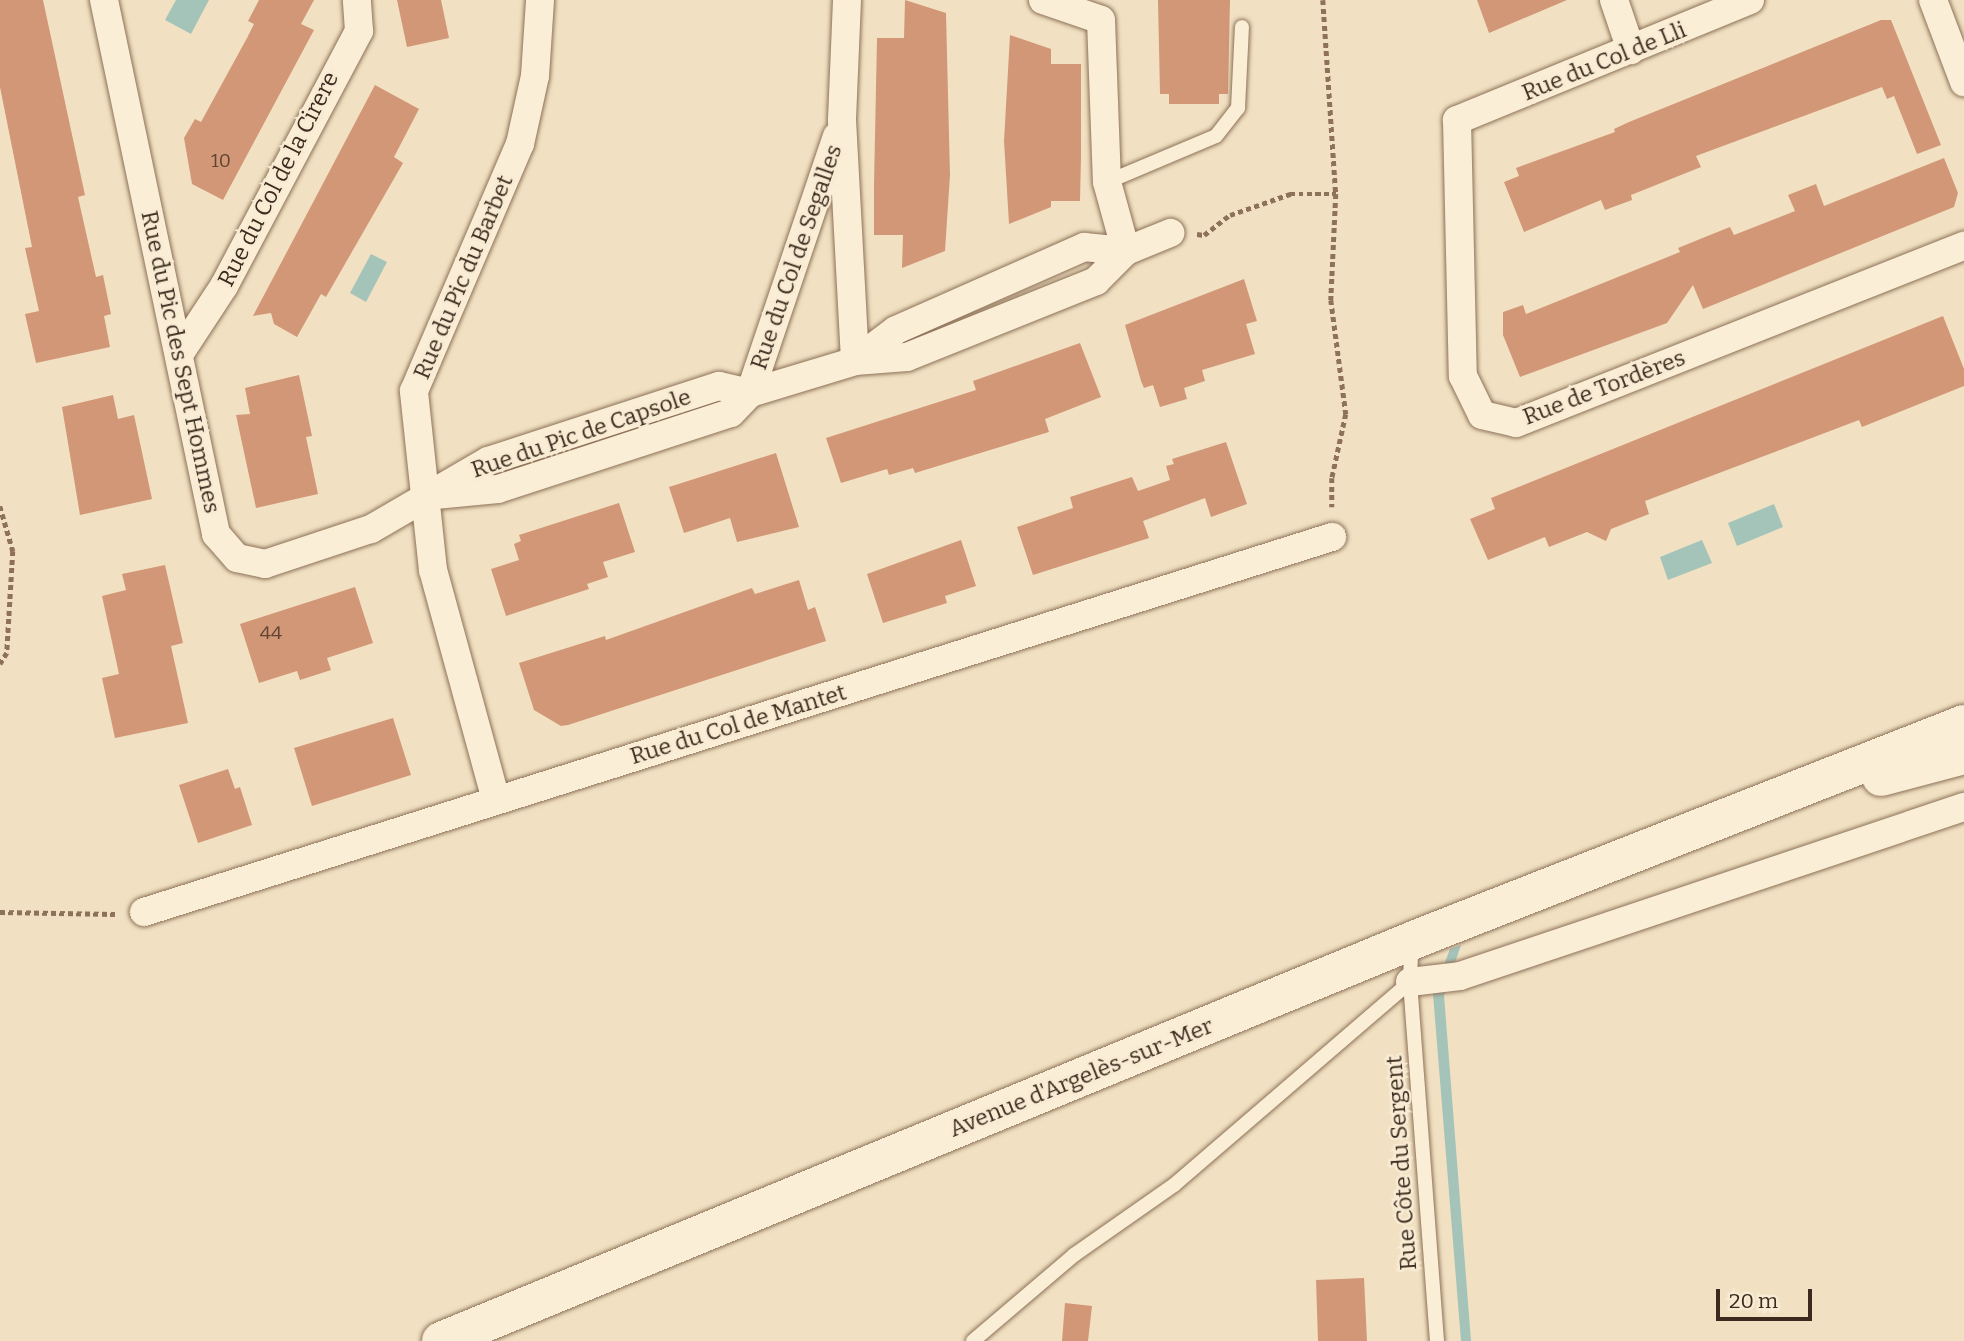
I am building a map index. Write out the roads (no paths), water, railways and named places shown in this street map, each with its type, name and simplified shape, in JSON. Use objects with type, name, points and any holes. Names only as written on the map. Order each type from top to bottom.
[{"type":"main road","name":"Avenue d'Argelès-sur-Mer","points":[[441,1341],[1412,941],[1964,724]]},
{"type":"main road","name":"Avenue d'Argelès-sur-Mer","points":[[1723,819],[1964,755]]},
{"type":"street","name":"Rue du Pic des Sept Hommes","points":[[104,0],[216,534],[237,558],[265,564],[371,529],[426,496]]},
{"type":"street","name":"Rue du Col de la Cirere","points":[[180,353],[224,286],[359,31],[356,0]]},
{"type":"street","name":"Rue du Pic du Barbet","points":[[496,800],[433,570],[414,391],[520,144],[535,76],[540,0]]},
{"type":"street","name":"Rue du Col de Segalles","points":[[847,0],[842,120],[855,360]]},
{"type":"street","points":[[1043,0],[1101,20],[1107,182],[1126,251]]},
{"type":"street","points":[[1614,0],[1631,50]]},
{"type":"street","name":"Rue du Col de Lli","points":[[1457,121],[1750,0]]},
{"type":"street","points":[[1933,0],[1964,82]]},
{"type":"street","name":"Rue du Col de Segalles","points":[[750,393],[842,120]]},
{"type":"street","name":"Rue de Tordères","points":[[1457,121],[1463,376],[1482,415],[1516,423],[1964,246]]},
{"type":"street","name":"Rue du Pic de Capsole","points":[[426,496],[498,489],[731,413],[750,393],[855,360],[907,357],[1096,281],[1126,251],[1170,233]]},
{"type":"street","name":"Rue du Col de Mantet","points":[[144,912],[1332,537]]},
{"type":"street","points":[[1410,982],[1460,976],[1964,807]]},
{"type":"lane","points":[[1107,182],[1216,136],[1238,108],[1242,27]]},
{"type":"lane","name":"Rue Côte du Sergent","points":[[1412,941],[1410,982],[1437,1341]]},
{"type":"lane","points":[[973,1341],[1074,1255],[1174,1185],[1410,982]]},
{"type":"water","points":[[176,0],[209,0],[191,34],[165,20]]},
{"type":"water","points":[[371,254],[387,262],[366,302],[350,293]]},
{"type":"water","points":[[1774,504],[1783,527],[1737,546],[1728,523]]},
{"type":"water","points":[[1702,540],[1712,563],[1668,580],[1660,557]]},
{"type":"water","points":[[1461,945],[1444,995],[1471,1341],[1461,1341],[1433,994],[1450,949]]}]
